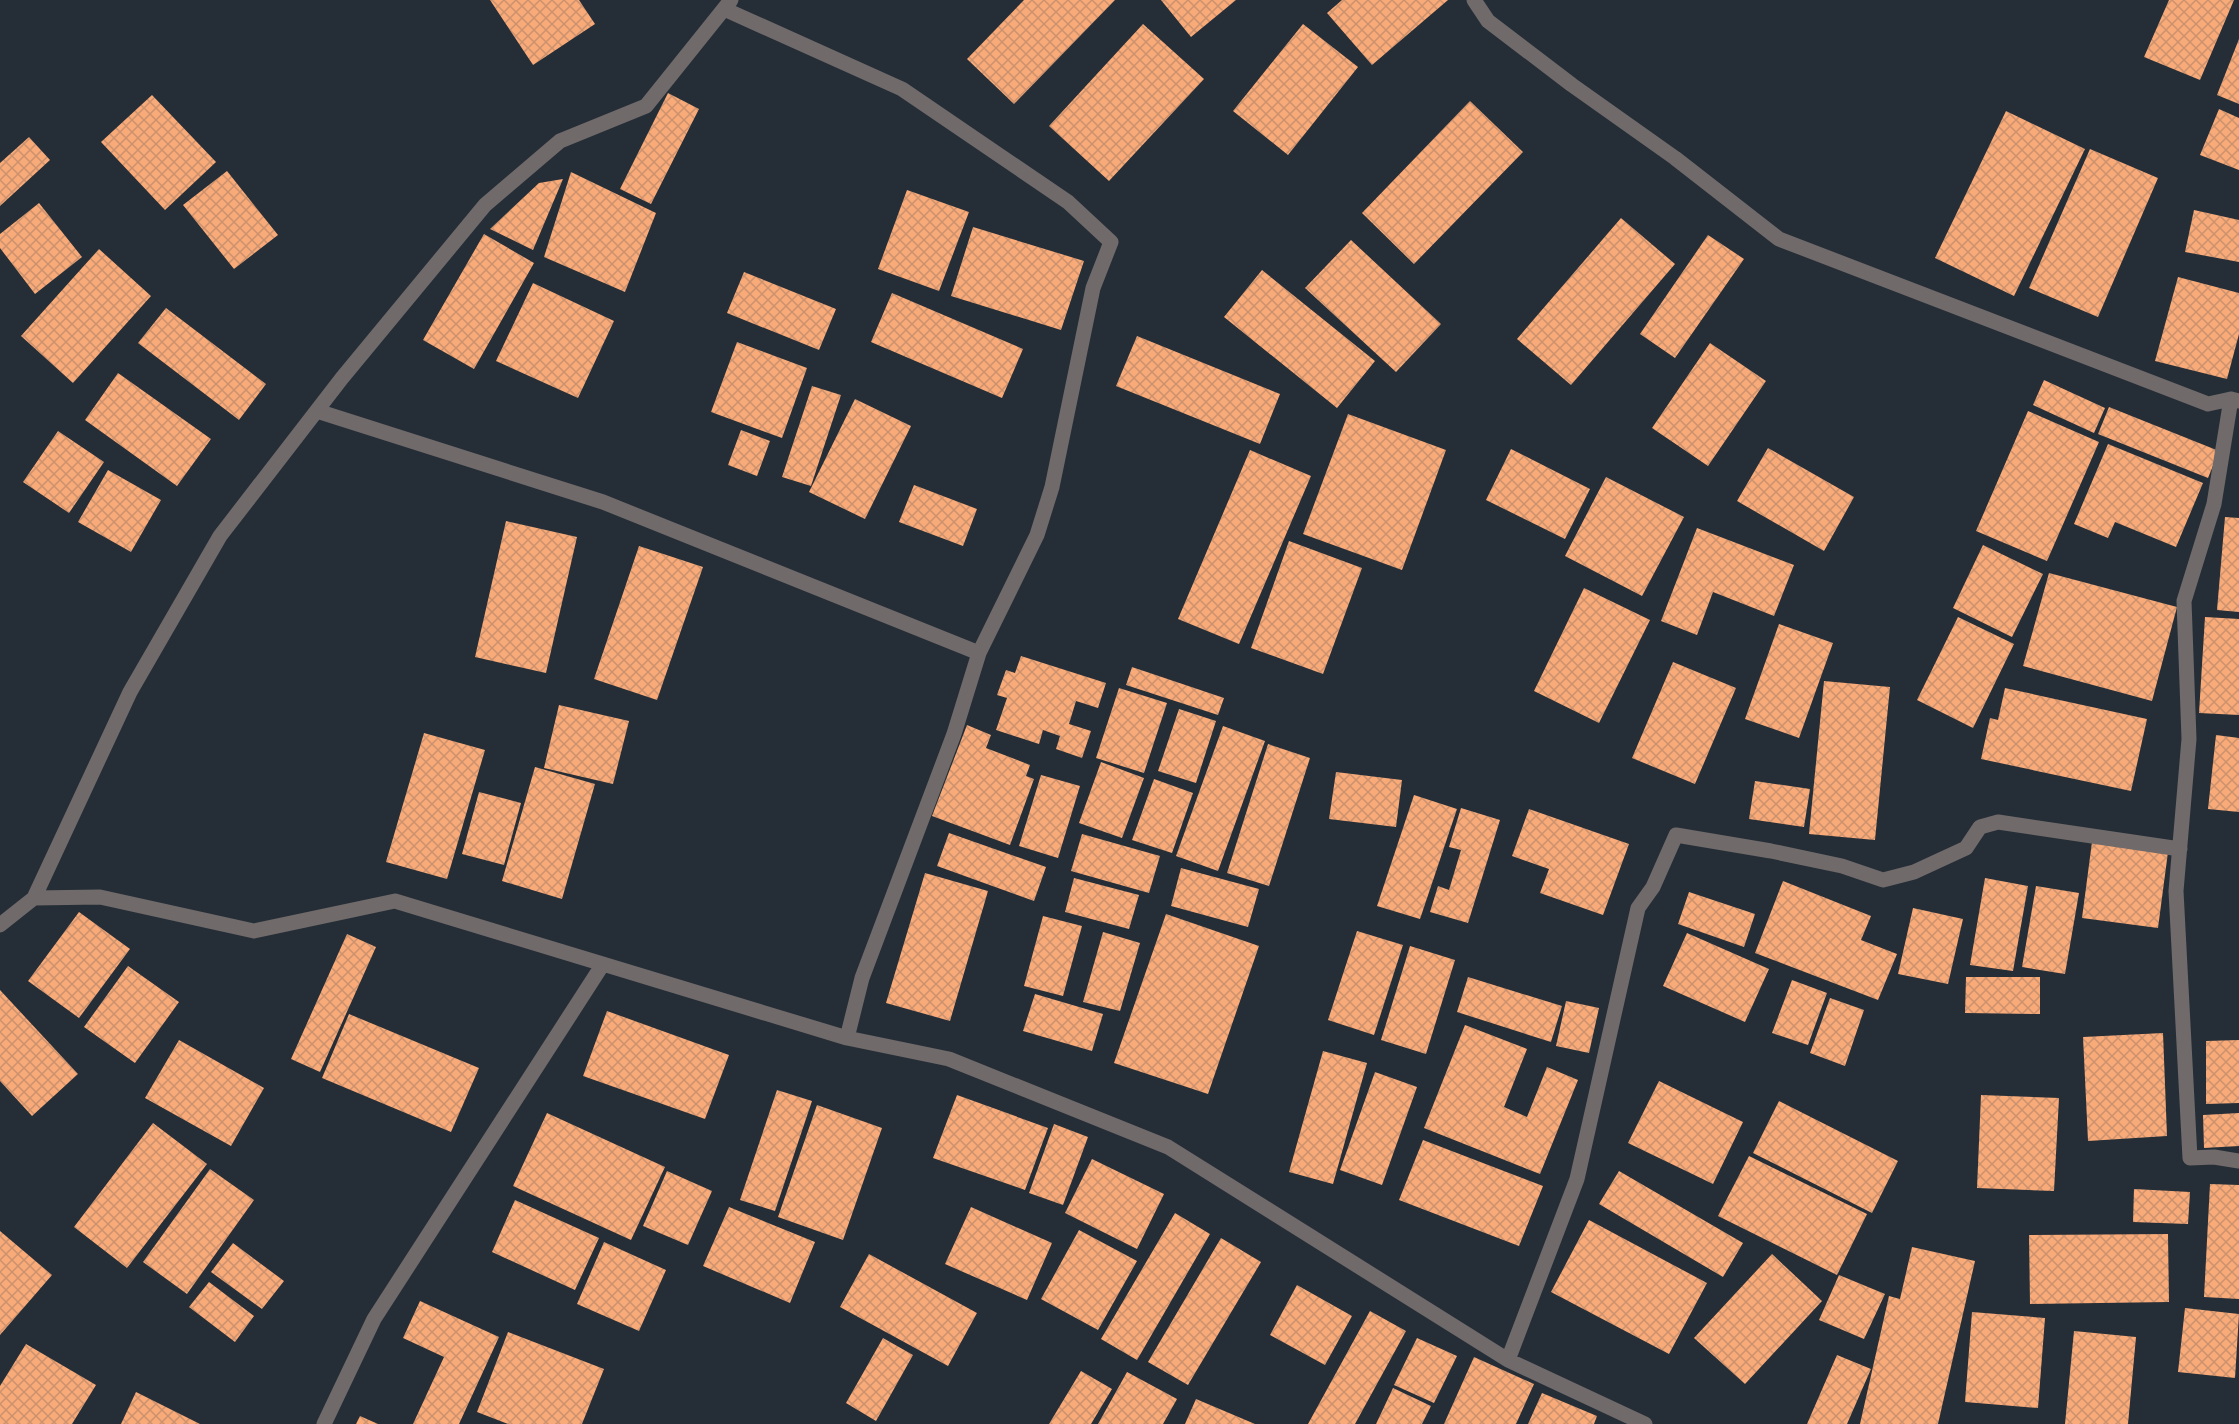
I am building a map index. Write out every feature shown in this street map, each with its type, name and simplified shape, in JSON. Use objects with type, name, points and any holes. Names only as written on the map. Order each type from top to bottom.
[{"type":"street","points":[[1474,0],[1488,21],[1572,86],[1676,158],[1779,239],[2208,405],[2235,400],[2214,504],[2184,601],[2189,739],[2176,891],[2190,1158],[2214,1157],[2239,1161]]},
{"type":"street","points":[[0,925],[34,898],[130,692],[220,536],[317,411],[485,205],[560,141],[646,106],[728,4],[902,89],[1068,202],[1111,242],[1094,288],[1052,487],[1040,526],[979,652],[954,735],[862,978],[847,1038]]},
{"type":"street","points":[[317,411],[603,502],[979,652]]},
{"type":"street","points":[[1508,1360],[1577,1179],[1638,908],[1653,887],[1676,835],[1771,850],[1842,866],[1883,880],[1914,872],[1966,848],[1980,827],[1998,822],[2180,849]]},
{"type":"street","points":[[34,898],[100,897],[254,931],[395,901],[847,1038],[949,1059],[1168,1147],[1508,1360],[1644,1424]]},
{"type":"street","points":[[324,1424],[374,1319],[603,964]]},
{"type":"building","points":[[490,0],[579,0],[595,24],[533,65]]},
{"type":"building","points":[[1024,0],[1115,0],[1014,104],[967,59]]},
{"type":"building","points":[[1161,0],[1236,0],[1191,37]]},
{"type":"building","points":[[1342,0],[1448,0],[1372,65],[1327,13]]},
{"type":"building","points":[[2169,0],[2234,0],[2200,80],[2144,57]]},
{"type":"building","points":[[1143,24],[1204,79],[1109,181],[1049,126]]},
{"type":"building","points":[[1303,24],[1358,67],[1288,155],[1233,111]]},
{"type":"building","points":[[2239,39],[2239,104],[2217,95]]},
{"type":"building","points":[[668,93],[699,109],[651,204],[620,189]]},
{"type":"building","points":[[152,95],[216,162],[165,210],[101,142]]},
{"type":"building","points":[[1470,101],[1523,152],[1414,264],[1362,213]]},
{"type":"building","points":[[2219,109],[2239,118],[2239,170],[2200,155]]},
{"type":"building","points":[[2006,111],[2085,149],[2014,296],[1935,258]]},
{"type":"building","points":[[29,137],[50,160],[0,206],[0,163]]},
{"type":"building","points":[[2090,149],[2158,178],[2098,317],[2029,288]]},
{"type":"building","points":[[227,171],[278,235],[234,269],[183,205]]},
{"type":"building","points":[[571,172],[656,213],[625,292],[544,257]]},
{"type":"building","points":[[563,179],[533,250],[490,229],[539,183]]},
{"type":"building","points":[[907,190],[969,212],[939,291],[878,269]]},
{"type":"building","points":[[39,203],[82,257],[35,294],[0,248],[0,234]]},
{"type":"building","points":[[2194,210],[2239,220],[2239,262],[2185,252]]},
{"type":"building","points":[[1621,218],[1675,264],[1571,385],[1517,339]]},
{"type":"building","points":[[973,227],[1084,261],[1061,330],[951,296]]},
{"type":"building","points":[[484,234],[534,263],[474,369],[423,340]]},
{"type":"building","points":[[1708,235],[1744,259],[1675,358],[1640,334]]},
{"type":"building","points":[[1351,240],[1441,324],[1396,372],[1305,288]]},
{"type":"building","points":[[99,249],[151,296],[73,383],[21,336]]},
{"type":"building","points":[[1262,270],[1375,361],[1337,408],[1224,317]]},
{"type":"building","points":[[744,272],[836,309],[819,350],[727,313]]},
{"type":"building","points":[[2178,277],[2239,293],[2239,334],[2227,379],[2155,361]]},
{"type":"building","points":[[533,283],[614,321],[578,398],[496,361]]},
{"type":"building","points":[[892,293],[1023,349],[1002,398],[871,342]]},
{"type":"building","points":[[166,308],[266,384],[239,420],[138,343]]},
{"type":"building","points":[[1137,336],[1280,394],[1260,444],[1116,386]]},
{"type":"building","points":[[737,342],[807,368],[782,438],[711,412]]},
{"type":"building","points":[[1710,343],[1766,381],[1708,466],[1652,428]]},
{"type":"building","points":[[118,373],[211,439],[177,486],[85,420]]},
{"type":"building","points":[[2044,380],[2105,408],[2094,433],[2033,405]]},
{"type":"building","points":[[812,386],[841,395],[811,486],[782,477]]},
{"type":"building","points":[[855,399],[911,426],[865,519],[809,492]]},
{"type":"building","points":[[2109,407],[2219,451],[2208,478],[2098,434]]},
{"type":"building","points":[[2028,411],[2099,442],[2047,561],[1976,531]]},
{"type":"building","points":[[1348,414],[1446,450],[1402,570],[1303,534]]},
{"type":"building","points":[[741,430],[770,441],[757,476],[728,465]]},
{"type":"building","points":[[58,431],[104,462],[69,513],[23,482]]},
{"type":"building","points":[[2108,444],[2203,483],[2176,547],[2115,522],[2108,538],[2074,524]]},
{"type":"building","points":[[1768,448],[1854,497],[1824,551],[1737,501]]},
{"type":"building","points":[[1511,449],[1590,489],[1565,539],[1486,500]]},
{"type":"building","points":[[1250,450],[1311,476],[1239,644],[1178,619]]},
{"type":"building","points":[[108,470],[161,500],[131,552],[78,522]]},
{"type":"building","points":[[1606,477],[1684,517],[1642,596],[1565,556]]},
{"type":"building","points":[[914,485],[977,509],[963,546],[899,522]]},
{"type":"building","points":[[2225,517],[2239,518],[2239,612],[2217,610]]},
{"type":"building","points":[[506,521],[577,537],[546,673],[475,657]]},
{"type":"building","points":[[1697,528],[1794,565],[1774,616],[1713,592],[1697,635],[1661,621]]},
{"type":"building","points":[[1289,541],[1362,568],[1323,674],[1251,648]]},
{"type":"building","points":[[1983,545],[2043,574],[2012,637],[1953,608]]},
{"type":"building","points":[[639,546],[703,567],[657,700],[594,679]]},
{"type":"building","points":[[2049,573],[2177,607],[2152,701],[2023,666]]},
{"type":"building","points":[[1584,588],[1650,620],[1599,723],[1534,691]]},
{"type":"building","points":[[1958,617],[2014,644],[1973,728],[1917,700]]},
{"type":"building","points":[[2205,617],[2239,619],[2239,715],[2199,713]]},
{"type":"building","points":[[1779,624],[1833,643],[1799,738],[1745,719]]},
{"type":"building","points":[[1021,656],[1106,683],[1098,708],[1076,701],[1069,724],[1091,731],[1082,758],[1056,749],[1060,736],[1043,730],[1039,744],[996,730],[1007,698],[997,695],[1006,670],[1015,673]]},
{"type":"building","points":[[1673,662],[1736,688],[1695,784],[1632,758]]},
{"type":"building","points":[[1132,667],[1224,698],[1218,715],[1126,685]]},
{"type":"building","points":[[1824,681],[1890,687],[1875,840],[1809,834]]},
{"type":"building","points":[[1119,688],[1167,703],[1144,773],[1096,758]]},
{"type":"building","points":[[2005,688],[2147,719],[2131,791],[1981,759],[1990,718],[1998,720]]},
{"type":"building","points":[[559,705],[629,721],[613,784],[544,768]]},
{"type":"building","points":[[1179,709],[1216,721],[1196,783],[1158,771]]},
{"type":"building","points":[[967,725],[991,735],[986,748],[1030,765],[1026,776],[1034,779],[1010,845],[932,816]]},
{"type":"building","points":[[1223,726],[1265,741],[1218,871],[1176,856]]},
{"type":"building","points":[[424,733],[485,750],[447,879],[386,862]]},
{"type":"building","points":[[2216,735],[2239,738],[2239,812],[2208,809]]},
{"type":"building","points":[[1268,744],[1310,758],[1269,886],[1227,873]]},
{"type":"building","points":[[1101,762],[1144,778],[1122,838],[1079,823]]},
{"type":"building","points":[[535,767],[595,784],[562,899],[502,881]]},
{"type":"building","points":[[1336,772],[1402,780],[1396,827],[1329,819]]},
{"type":"building","points":[[1041,775],[1080,786],[1058,858],[1019,846]]},
{"type":"building","points":[[1154,779],[1193,793],[1172,853],[1132,840]]},
{"type":"building","points":[[1755,781],[1810,789],[1804,827],[1749,819]]},
{"type":"building","points":[[479,792],[521,803],[504,865],[462,854]]},
{"type":"building","points":[[1414,795],[1457,809],[1420,919],[1377,906]]},
{"type":"building","points":[[1461,808],[1500,820],[1468,923],[1430,912],[1438,886],[1449,890],[1461,850],[1449,847]]},
{"type":"building","points":[[1529,809],[1629,844],[1603,915],[1540,893],[1549,869],[1512,856]]},
{"type":"building","points":[[949,833],[1046,867],[1034,901],[937,866]]},
{"type":"building","points":[[1082,834],[1160,856],[1149,893],[1071,871]]},
{"type":"building","points":[[2092,842],[2168,852],[2158,928],[2082,918]]},
{"type":"building","points":[[1181,868],[1259,889],[1248,927],[1171,906]]},
{"type":"building","points":[[925,873],[988,891],[950,1021],[886,1003]]},
{"type":"building","points":[[1074,878],[1139,895],[1129,929],[1065,912]]},
{"type":"building","points":[[1985,878],[2028,886],[2013,971],[1970,965]]},
{"type":"building","points":[[1783,881],[1871,916],[1861,940],[1897,954],[1878,1000],[1755,953]]},
{"type":"building","points":[[2036,886],[2079,893],[2065,974],[2022,967]]},
{"type":"building","points":[[1689,892],[1755,914],[1744,947],[1678,924]]},
{"type":"building","points":[[1913,908],[1963,919],[1948,984],[1898,974]]},
{"type":"building","points":[[79,912],[130,949],[79,1018],[28,981]]},
{"type":"building","points":[[1166,914],[1259,946],[1208,1094],[1114,1063]]},
{"type":"building","points":[[1043,916],[1082,926],[1063,996],[1024,986]]},
{"type":"building","points":[[1357,931],[1403,945],[1374,1035],[1328,1020]]},
{"type":"building","points":[[1103,932],[1140,943],[1120,1011],[1083,1002]]},
{"type":"building","points":[[1687,933],[1769,969],[1745,1022],[1663,986]]},
{"type":"building","points":[[347,934],[376,947],[320,1072],[291,1059]]},
{"type":"building","points":[[1410,946],[1455,960],[1426,1054],[1381,1040]]},
{"type":"building","points":[[128,966],[179,1002],[135,1063],[84,1027]]},
{"type":"building","points":[[1468,977],[1562,1006],[1551,1042],[1457,1012]]},
{"type":"building","points":[[1966,977],[2040,977],[2040,1014],[1965,1013]]},
{"type":"building","points":[[1792,980],[1827,993],[1808,1045],[1772,1033]]},
{"type":"building","points":[[0,990],[78,1074],[32,1116],[0,1081]]},
{"type":"building","points":[[1035,994],[1103,1014],[1092,1051],[1023,1031]]},
{"type":"building","points":[[1830,998],[1864,1010],[1845,1066],[1810,1053]]},
{"type":"building","points":[[1566,1001],[1599,1008],[1589,1053],[1556,1046]]},
{"type":"building","points":[[607,1011],[729,1055],[705,1119],[583,1076]]},
{"type":"building","points":[[349,1014],[479,1068],[451,1132],[322,1078]]},
{"type":"building","points":[[1465,1025],[1527,1049],[1504,1107],[1527,1117],[1547,1067],[1578,1080],[1540,1174],[1424,1128]]},
{"type":"building","points":[[2163,1033],[2167,1136],[2088,1141],[2083,1037]]},
{"type":"building","points":[[179,1040],[264,1088],[231,1146],[145,1098]]},
{"type":"building","points":[[2239,1040],[2239,1103],[2206,1104],[2206,1041]]},
{"type":"building","points":[[1323,1051],[1367,1063],[1333,1184],[1289,1172]]},
{"type":"building","points":[[1375,1072],[1417,1087],[1382,1185],[1340,1170]]},
{"type":"building","points":[[1659,1081],[1743,1122],[1713,1184],[1628,1143]]},
{"type":"building","points":[[777,1090],[812,1101],[775,1211],[740,1200]]},
{"type":"building","points":[[957,1095],[1048,1128],[1025,1190],[933,1158]]},
{"type":"building","points":[[1981,1095],[2059,1098],[2054,1191],[1977,1188]]},
{"type":"building","points":[[1779,1101],[1898,1161],[1872,1213],[1753,1153]]},
{"type":"building","points":[[817,1105],[882,1128],[843,1240],[778,1217]]},
{"type":"building","points":[[547,1113],[665,1167],[631,1240],[513,1186]]},
{"type":"building","points":[[2239,1113],[2239,1146],[2204,1148],[2203,1115]]},
{"type":"building","points":[[153,1123],[207,1164],[127,1268],[74,1227]]},
{"type":"building","points":[[1054,1124],[1088,1137],[1063,1205],[1029,1193]]},
{"type":"building","points":[[1423,1140],[1543,1186],[1519,1246],[1399,1200]]},
{"type":"building","points":[[1749,1156],[1867,1214],[1837,1275],[1718,1216]]},
{"type":"building","points":[[1092,1159],[1164,1194],[1137,1249],[1065,1213]]},
{"type":"building","points":[[210,1169],[254,1200],[187,1294],[143,1262]]},
{"type":"building","points":[[667,1171],[712,1191],[688,1245],[643,1226]]},
{"type":"building","points":[[1619,1171],[1743,1243],[1723,1277],[1599,1204]]},
{"type":"building","points":[[2210,1184],[2239,1185],[2239,1299],[2204,1297]]},
{"type":"building","points":[[2134,1189],[2190,1192],[2188,1224],[2133,1222]]},
{"type":"building","points":[[515,1200],[599,1238],[575,1290],[492,1252]]},
{"type":"building","points":[[729,1207],[815,1242],[790,1303],[703,1266]]},
{"type":"building","points":[[971,1207],[1052,1243],[1027,1300],[945,1264]]},
{"type":"building","points":[[1175,1213],[1210,1234],[1137,1360],[1101,1339]]},
{"type":"building","points":[[1589,1220],[1707,1283],[1669,1354],[1551,1292]]},
{"type":"building","points":[[1079,1230],[1137,1261],[1098,1330],[1041,1299]]},
{"type":"building","points":[[0,1231],[52,1275],[0,1335]]},
{"type":"building","points":[[2168,1234],[2169,1302],[2030,1304],[2029,1235]]},
{"type":"building","points":[[1221,1238],[1261,1262],[1188,1385],[1148,1362]]},
{"type":"building","points":[[604,1242],[666,1270],[639,1331],[577,1304]]},
{"type":"building","points":[[233,1243],[284,1281],[262,1309],[211,1272]]},
{"type":"building","points":[[1912,1247],[1975,1261],[1938,1424],[1860,1424],[1889,1296],[1900,1299]]},
{"type":"building","points":[[869,1254],[977,1313],[948,1366],[840,1307]]},
{"type":"building","points":[[1772,1254],[1822,1301],[1745,1384],[1694,1338]]},
{"type":"building","points":[[1839,1275],[1885,1294],[1864,1339],[1819,1320]]},
{"type":"building","points":[[209,1282],[254,1316],[235,1342],[189,1307]]},
{"type":"building","points":[[1297,1285],[1352,1316],[1325,1365],[1270,1335]]},
{"type":"building","points":[[420,1301],[499,1337],[459,1424],[413,1424],[444,1357],[403,1338]]},
{"type":"building","points":[[2185,1308],[2239,1314],[2235,1378],[2178,1372]]},
{"type":"building","points":[[1370,1311],[1406,1331],[1355,1424],[1308,1424]]},
{"type":"building","points":[[1972,1312],[2045,1318],[2038,1408],[1965,1402]]},
{"type":"building","points":[[2074,1331],[2136,1337],[2128,1424],[2065,1424]]},
{"type":"building","points":[[508,1332],[604,1369],[582,1424],[508,1424],[477,1412]]},
{"type":"building","points":[[883,1338],[913,1355],[876,1421],[846,1403]]},
{"type":"building","points":[[1417,1338],[1457,1356],[1434,1403],[1394,1385]]},
{"type":"building","points":[[26,1344],[96,1385],[72,1424],[0,1424],[0,1386]]},
{"type":"building","points":[[1837,1355],[1871,1369],[1847,1424],[1807,1424]]},
{"type":"building","points":[[1474,1357],[1534,1384],[1516,1424],[1444,1424]]},
{"type":"building","points":[[1081,1371],[1112,1389],[1091,1424],[1049,1424]]},
{"type":"building","points":[[1127,1372],[1177,1399],[1163,1424],[1098,1424]]},
{"type":"building","points":[[1393,1388],[1431,1406],[1422,1424],[1376,1424]]},
{"type":"building","points":[[136,1392],[200,1424],[121,1424]]},
{"type":"building","points":[[1542,1393],[1597,1416],[1594,1424],[1528,1424]]},
{"type":"building","points":[[1196,1399],[1255,1424],[1185,1424]]},
{"type":"building","points":[[360,1416],[378,1424],[356,1424]]}]
